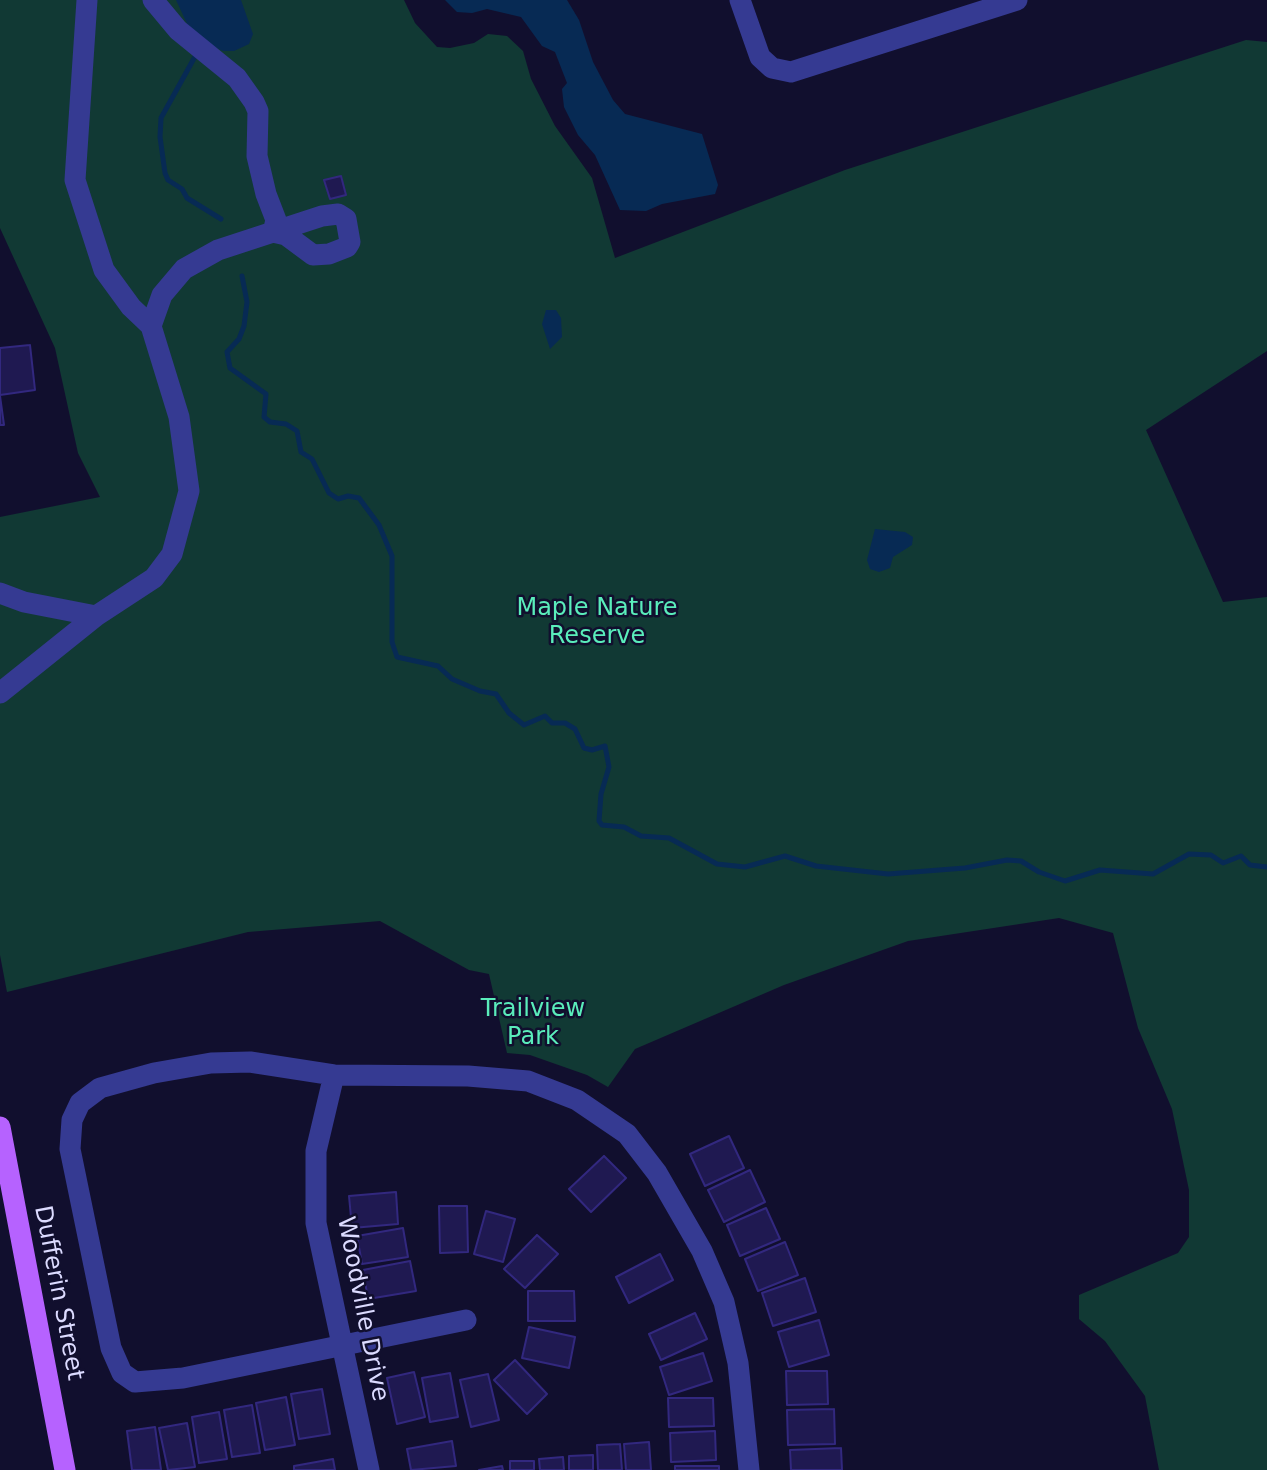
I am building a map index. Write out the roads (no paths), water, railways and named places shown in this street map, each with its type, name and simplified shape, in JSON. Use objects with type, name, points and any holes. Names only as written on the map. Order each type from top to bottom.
[{"type":"main road","name":"Dufferin Street","points":[[0,1127],[65,1470]]},
{"type":"street","points":[[0,693],[96,616],[154,578],[172,554],[189,491],[179,417],[151,326],[131,307],[104,270],[75,180],[87,0]]},
{"type":"street","points":[[151,326],[162,295],[184,269],[218,250],[273,232],[276,220],[265,194],[257,156],[258,111],[237,78],[192,43],[153,0]]},
{"type":"street","points":[[740,0],[759,55],[772,68],[791,72],[1017,0]]},
{"type":"street","points":[[0,593],[24,602],[96,616]]},
{"type":"street","points":[[466,1320],[183,1378],[135,1382],[122,1373],[111,1348],[70,1149],[72,1120],[80,1103],[100,1088],[154,1073],[211,1063],[250,1062],[334,1075],[468,1076],[528,1080],[577,1100],[627,1134],[657,1174],[702,1251],[724,1302],[738,1363],[749,1470]]},
{"type":"street","name":"Woodville Drive","points":[[334,1075],[316,1151],[315,1211],[369,1470]]},
{"type":"water","points":[[176,0],[241,0],[253,34],[249,44],[234,51],[223,51],[203,41],[190,30]]},
{"type":"water","points":[[445,0],[567,0],[579,20],[593,62],[613,100],[625,114],[702,134],[718,185],[715,194],[662,204],[646,211],[620,210],[595,155],[578,135],[564,107],[562,89],[567,83],[555,52],[542,46],[521,17],[487,9],[472,13],[457,12]]},
{"type":"water","points":[[546,310],[556,310],[561,318],[562,337],[550,349],[542,324]]},
{"type":"water","points":[[875,529],[905,532],[913,537],[912,545],[893,557],[890,568],[879,572],[870,569],[867,560]]},
{"type":"waterway","points":[[197,53],[161,118],[160,137],[165,173],[168,180],[182,189],[187,198],[221,219]]},
{"type":"waterway","points":[[242,276],[247,302],[244,326],[239,339],[227,352],[230,368],[266,394],[264,417],[270,422],[286,424],[297,431],[301,452],[312,459],[329,493],[338,499],[348,496],[359,498],[379,525],[392,556],[392,642],[397,657],[438,666],[452,679],[480,691],[496,694],[509,713],[524,725],[545,716],[552,723],[565,723],[575,729],[584,748],[592,750],[605,746],[609,767],[601,794],[599,821],[602,825],[624,827],[641,836],[669,838],[717,864],[745,867],[785,856],[816,866],[888,874],[965,868],[1007,860],[1021,861],[1039,872],[1065,881],[1100,870],[1153,874],[1189,854],[1211,855],[1223,863],[1241,856],[1250,865],[1267,867]]},
{"type":"park label","name":"Maple Nature Reserve","points":[[597,623]]},
{"type":"park label","name":"Trailview Park","points":[[533,1024]]}]
